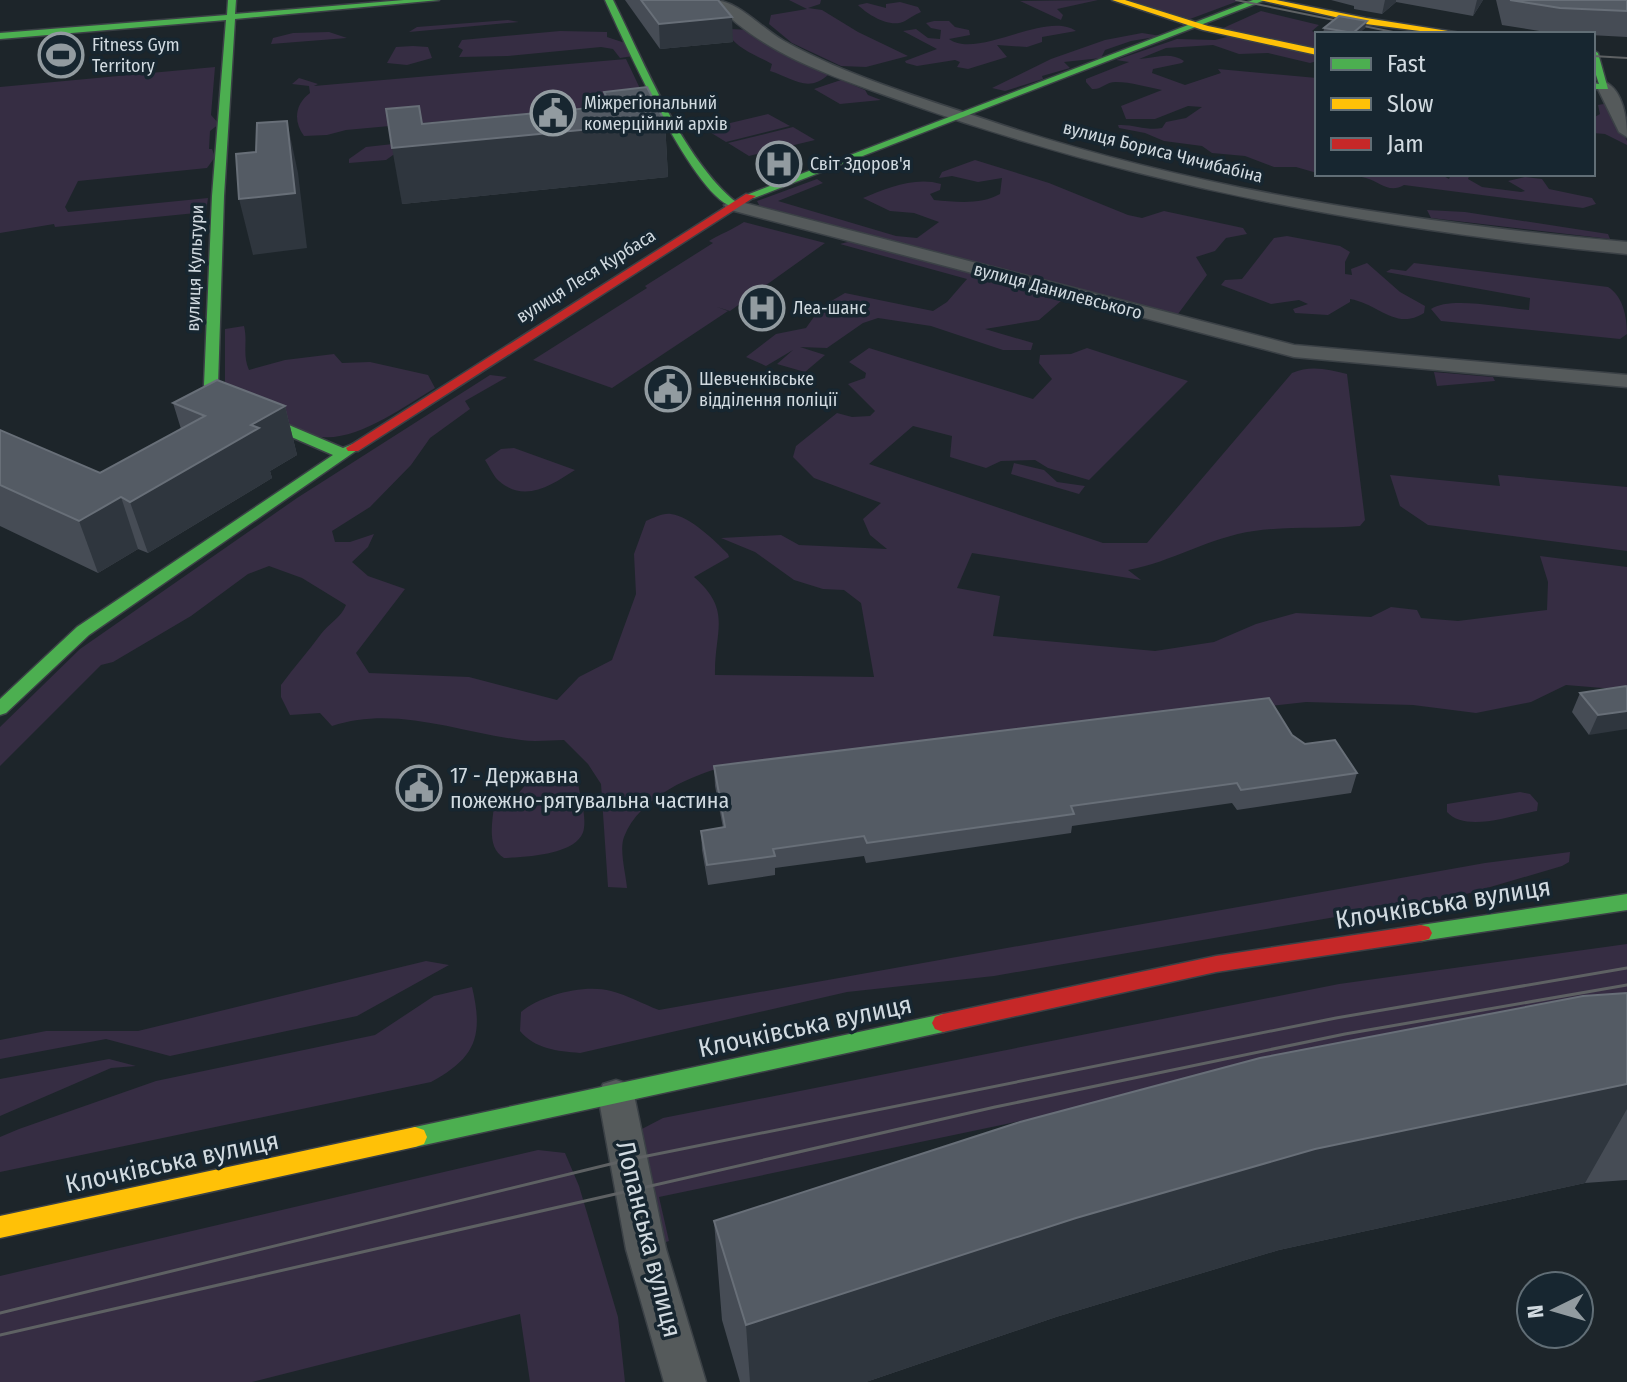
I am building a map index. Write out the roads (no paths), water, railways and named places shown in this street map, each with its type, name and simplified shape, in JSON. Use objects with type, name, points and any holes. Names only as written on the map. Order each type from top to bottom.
[{"type":"street","points":[[0,36],[294,0]]},
{"type":"street","points":[[0,24],[231,7],[435,0]]},
{"type":"street","points":[[609,0],[674,128],[720,199],[733,205]]},
{"type":"street","name":"вулиця Бориса Чичибабіна","points":[[720,0],[762,35],[808,59],[957,117],[1120,164],[1335,211],[1447,229],[1627,248]]},
{"type":"street","points":[[1116,0],[1197,26],[1315,52]]},
{"type":"street","points":[[1263,0],[1366,21],[1448,32]]},
{"type":"street","name":"вулиця Леся Курбаса","points":[[0,709],[83,631],[343,454],[733,205],[1263,0]]},
{"type":"street","name":"вулиця Культури","points":[[231,7],[218,196],[211,385],[214,394],[225,403],[343,454]]},
{"type":"street","points":[[1595,54],[1617,56]]},
{"type":"street","points":[[1595,57],[1627,132]]},
{"type":"street","name":"вулиця Данилевського","points":[[733,205],[1294,351],[1627,381]]},
{"type":"street","name":"Клочківська вулиця","points":[[0,1227],[1216,964],[1627,902]]},
{"type":"street","name":"Лопанська вулиця","points":[[616,1095],[646,1249],[685,1382]]},
{"type":"tram line","points":[[1236,0],[1393,32]]},
{"type":"tram line","points":[[1595,56],[1627,58]]},
{"type":"tram line","points":[[0,1313],[627,1160],[1336,1018],[1627,968]]},
{"type":"tram line","points":[[0,1335],[995,1107],[1345,1034],[1627,985]]},
{"type":"place","name":"Fitness Gym Territory","points":[[61,55]]},
{"type":"place","name":"Міжрегіональний комерційний архів","points":[[553,113]]},
{"type":"place","name":"Світ Здоров'я","points":[[779,164]]},
{"type":"place","name":"Леа-шанс","points":[[762,308]]},
{"type":"place","name":"Шевченківське відділення поліції","points":[[668,389]]},
{"type":"place","name":"17 - Державна пожежно-рятувальна частина","points":[[419,788]]}]
